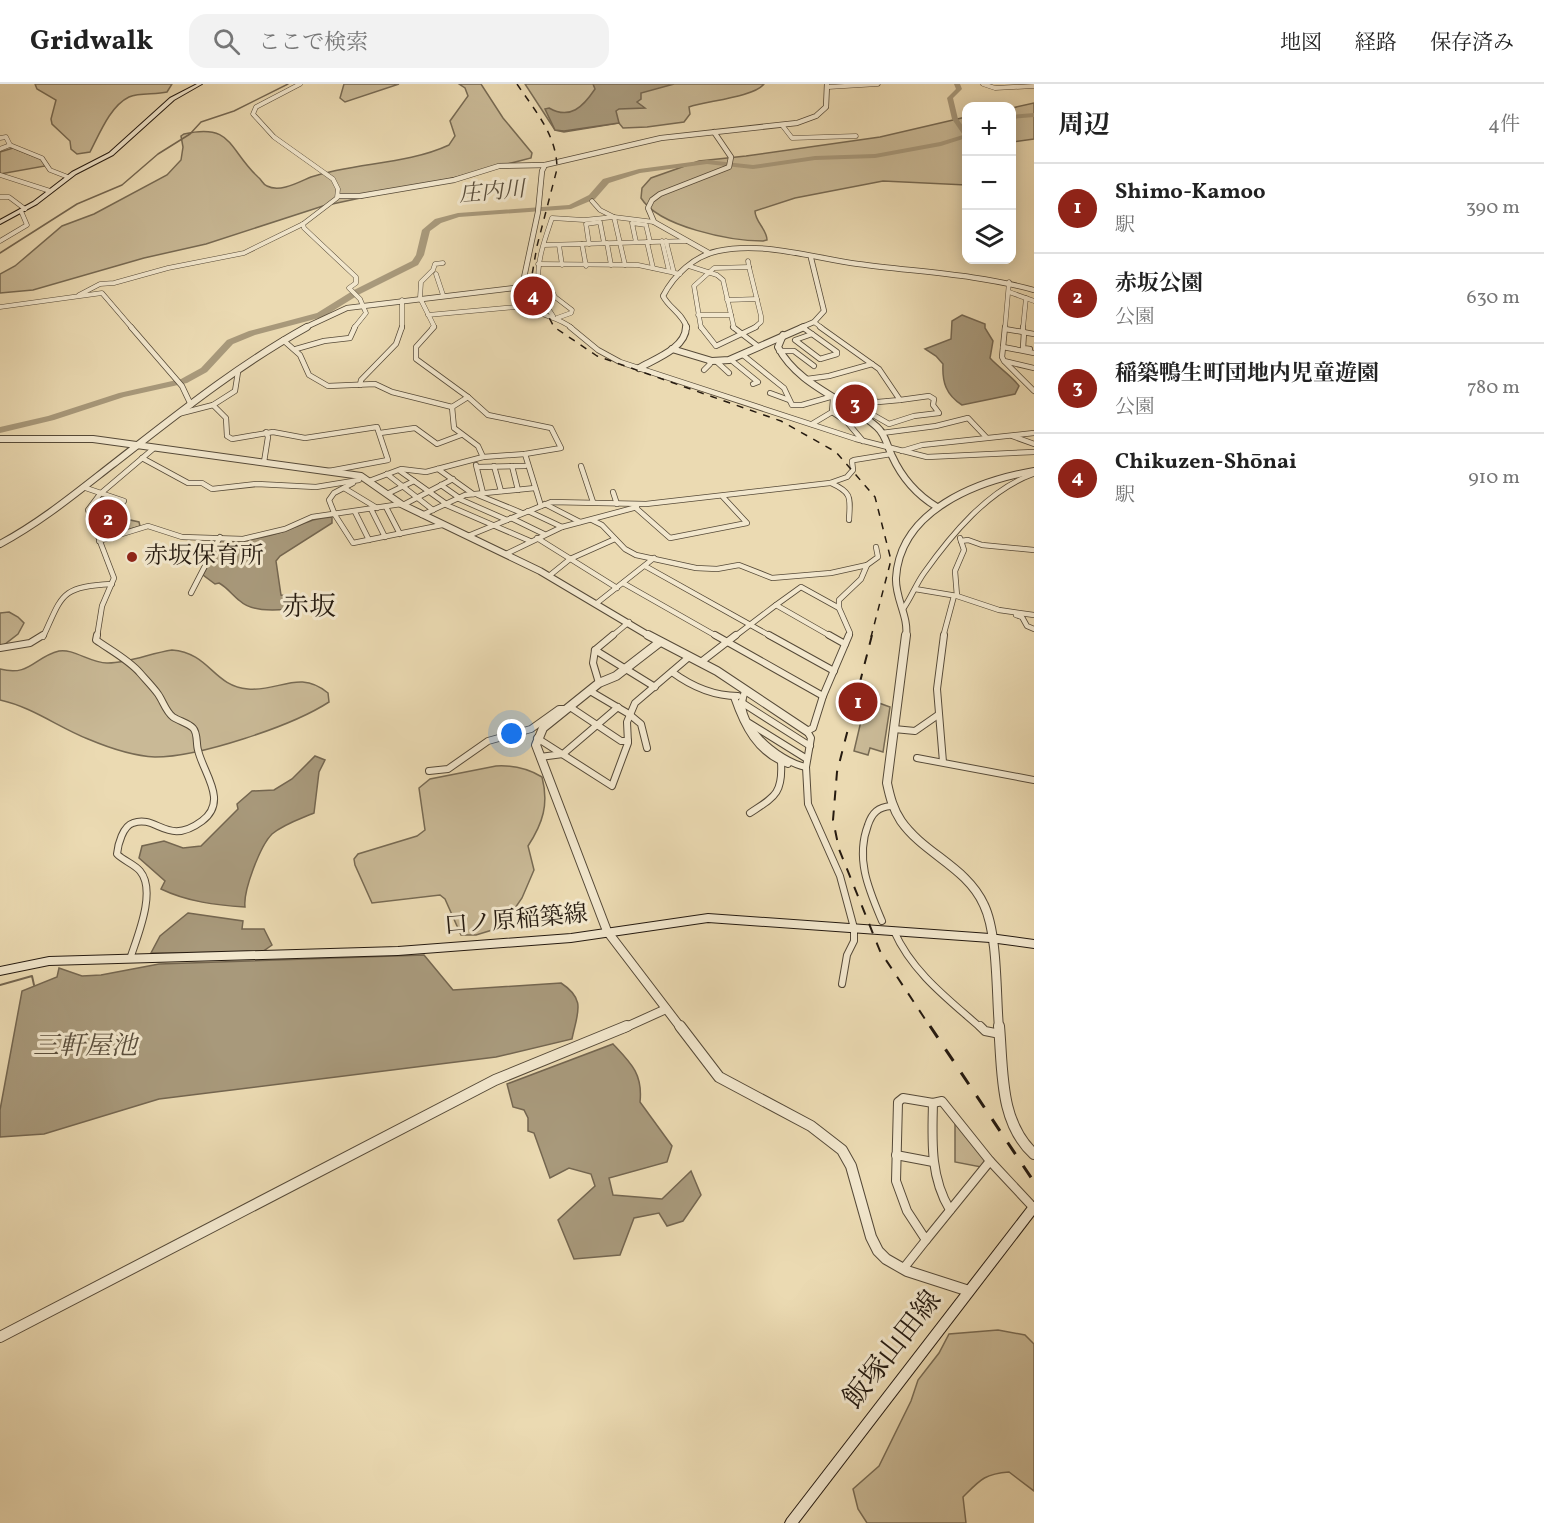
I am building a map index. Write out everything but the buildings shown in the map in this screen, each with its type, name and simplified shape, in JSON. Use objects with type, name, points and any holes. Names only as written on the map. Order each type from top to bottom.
[{"type":"main road","points":[[0,222],[23,210],[68,177],[111,154],[172,99],[200,84]]},
{"type":"main road","name":"口ノ原稲築線","points":[[0,971],[49,961],[399,951],[571,938],[708,918],[991,938],[1034,944]]},
{"type":"main road","name":"飯塚山田線","points":[[791,1523],[1034,1207]]},
{"type":"street","points":[[300,84],[259,105],[254,109],[253,114],[274,137],[333,179],[338,189],[338,196]]},
{"type":"street","points":[[79,295],[100,284],[114,283],[168,268],[244,253],[271,242],[303,224],[338,196],[360,196],[454,180],[499,166],[545,165],[643,139],[782,125],[807,120],[822,111],[828,103],[828,86],[878,84]]},
{"type":"street","points":[[983,84],[994,88],[1034,86]]},
{"type":"street","points":[[782,125],[792,138],[856,135]]},
{"type":"street","points":[[654,222],[648,208],[656,195],[672,188],[707,179],[731,165],[731,157],[714,132]]},
{"type":"street","points":[[0,138],[6,137],[10,146]]},
{"type":"street","points":[[0,149],[10,146],[42,158],[50,170],[68,177]]},
{"type":"street","points":[[527,306],[522,287],[539,209],[542,171],[545,165]]},
{"type":"street","points":[[0,176],[50,191]]},
{"type":"street","points":[[0,197],[9,197],[23,210],[27,225],[0,241]]},
{"type":"street","points":[[592,201],[600,210],[614,218],[625,265]]},
{"type":"street","points":[[709,253],[654,222],[614,218],[552,218],[538,264],[537,286],[541,299],[555,317],[598,350],[620,362],[890,451]]},
{"type":"street","points":[[589,244],[586,224],[600,222],[611,266]]},
{"type":"street","points":[[636,242],[632,223],[646,225],[653,268]]},
{"type":"street","points":[[296,349],[352,337],[355,326],[366,313],[360,298],[350,290],[356,283],[356,277],[304,228],[303,224]]},
{"type":"street","points":[[639,368],[685,339],[688,330],[686,322],[665,302],[663,296],[674,273],[664,241]]},
{"type":"street","points":[[544,245],[687,241]]},
{"type":"street","points":[[559,244],[562,265]]},
{"type":"street","points":[[582,244],[586,266]]},
{"type":"street","points":[[538,264],[625,265],[674,273],[709,253],[736,248],[753,248],[811,258],[1009,282],[1034,290]]},
{"type":"street","points":[[704,370],[712,361],[731,360],[814,322],[824,310],[811,258]]},
{"type":"street","points":[[748,261],[761,322],[741,335],[716,346],[703,333],[694,286],[708,272],[717,268],[749,267]]},
{"type":"street","points":[[142,458],[188,483],[202,483],[212,489],[257,484],[316,487],[399,470],[417,472],[438,469],[483,456],[559,450],[561,448],[554,432],[543,425],[488,415],[468,397],[419,363],[414,355],[416,347],[434,326],[428,315],[427,306],[420,298],[422,280],[434,270],[435,264],[443,263]]},
{"type":"street","points":[[689,266],[723,280],[734,329],[759,347]]},
{"type":"street","points":[[436,274],[443,295]]},
{"type":"street","points":[[1009,282],[1002,357],[1034,391]]},
{"type":"street","points":[[428,315],[527,306],[538,313],[555,317],[571,313],[572,310],[555,297],[549,285],[537,286]]},
{"type":"street","points":[[0,544],[33,526],[190,405],[283,340],[334,313],[364,305],[522,287]]},
{"type":"street","points":[[1009,292],[1034,301]]},
{"type":"street","points":[[0,307],[79,295],[97,293],[105,295],[182,386],[190,405]]},
{"type":"street","points":[[1026,298],[1023,348],[1034,351]]},
{"type":"street","points":[[360,385],[361,380],[396,344],[402,328],[402,300]]},
{"type":"street","points":[[727,300],[757,300]]},
{"type":"street","points":[[699,315],[730,315]]},
{"type":"street","points":[[814,322],[881,371],[900,400]]},
{"type":"street","points":[[802,327],[812,334],[837,352],[837,354],[820,359],[795,340],[812,334]]},
{"type":"street","points":[[1005,329],[1034,334]]},
{"type":"street","points":[[783,335],[778,344],[779,351],[807,379],[882,433],[890,451],[916,492],[937,507]]},
{"type":"street","points":[[283,340],[296,349],[306,364],[309,375],[325,385],[375,384],[392,392],[452,407],[468,397]]},
{"type":"street","points":[[1003,347],[1034,351]]},
{"type":"street","points":[[672,349],[712,361],[729,373]]},
{"type":"street","points":[[779,351],[794,351],[814,366]]},
{"type":"street","points":[[743,355],[784,388],[792,405],[848,395],[878,402],[929,396],[934,399],[933,405],[939,413],[914,416],[889,424],[861,408],[865,400]]},
{"type":"street","points":[[731,360],[758,382],[753,384]]},
{"type":"street","points":[[1004,361],[1034,368]]},
{"type":"street","points":[[807,379],[829,376],[872,364]]},
{"type":"street","points":[[178,414],[213,405],[235,391],[238,372]]},
{"type":"street","points":[[1021,378],[1034,380]]},
{"type":"street","points":[[770,393],[789,400]]},
{"type":"street","points":[[832,398],[832,412]]},
{"type":"street","points":[[213,405],[226,418],[225,429],[229,438],[266,432],[305,438],[377,427],[388,460],[329,471]]},
{"type":"street","points":[[452,407],[454,428],[478,446],[483,456]]},
{"type":"street","points":[[812,424],[832,412]]},
{"type":"street","points":[[832,412],[847,422],[864,441]]},
{"type":"street","points":[[882,433],[968,418],[986,437]]},
{"type":"street","points":[[380,433],[415,428],[437,444],[461,435]]},
{"type":"street","points":[[264,462],[268,437],[266,432]]},
{"type":"street","points":[[902,451],[922,445],[1034,433]]},
{"type":"street","points":[[1006,435],[1034,444]]},
{"type":"street","points":[[0,439],[93,439],[153,449],[329,471],[364,479],[402,505],[549,576],[660,642],[701,663],[810,746]]},
{"type":"street","points":[[130,959],[147,899],[147,888],[140,871],[117,854],[118,844],[128,826],[134,822],[148,822],[171,832],[182,831],[201,822],[209,815],[214,802],[210,778],[198,752],[196,733],[193,728],[167,711],[158,694],[138,669],[96,640],[102,606],[114,578],[88,510],[100,494],[153,449]]},
{"type":"street","points":[[468,536],[543,505],[562,501],[646,504],[830,483],[848,477],[853,470],[852,461],[890,451],[902,451],[932,458],[1034,452]]},
{"type":"street","points":[[525,454],[535,488],[543,505],[580,522]]},
{"type":"street","points":[[474,459],[483,493]]},
{"type":"street","points":[[494,466],[501,491]]},
{"type":"street","points":[[512,466],[518,490]]},
{"type":"street","points":[[477,467],[525,466]]},
{"type":"street","points":[[581,466],[593,502]]},
{"type":"street","points":[[438,469],[475,494],[562,527]]},
{"type":"street","points":[[399,470],[445,504],[530,542]]},
{"type":"street","points":[[1034,472],[996,478],[975,486],[937,507],[909,538],[900,556],[896,589],[907,629],[887,783],[891,806],[910,833],[962,876],[978,893],[985,907],[991,938],[1008,1116],[1013,1131],[1034,1154]]},
{"type":"street","points":[[903,609],[927,569],[984,505],[1019,479],[1034,472]]},
{"type":"street","points":[[387,474],[433,510]]},
{"type":"street","points":[[364,479],[344,488],[329,500],[334,515],[353,543],[442,525]]},
{"type":"street","points":[[99,541],[148,526],[182,537],[243,539],[255,537],[285,529],[304,519],[402,505],[453,479]]},
{"type":"street","points":[[387,494],[414,481]]},
{"type":"street","points":[[830,483],[844,489],[850,497],[849,520]]},
{"type":"street","points":[[441,485],[457,497],[544,534]]},
{"type":"street","points":[[83,487],[124,501],[111,515]]},
{"type":"street","points":[[344,488],[378,508]]},
{"type":"street","points":[[422,515],[457,497],[535,488]]},
{"type":"street","points":[[613,492],[617,504]]},
{"type":"street","points":[[636,508],[670,538],[747,523],[723,497]]},
{"type":"street","points":[[506,554],[562,527],[646,504]]},
{"type":"street","points":[[386,507],[400,534]]},
{"type":"street","points":[[370,509],[385,537]]},
{"type":"street","points":[[355,512],[369,540]]},
{"type":"street","points":[[592,520],[602,525],[625,549],[636,555],[696,568],[717,569],[739,565],[779,578],[819,575],[867,565],[878,557],[876,547]]},
{"type":"street","points":[[943,762],[937,689],[944,632],[956,596],[954,571],[957,561],[964,552],[959,532]]},
{"type":"street","points":[[191,593],[220,537]]},
{"type":"street","points":[[537,538],[617,588]]},
{"type":"street","points":[[549,576],[570,559],[615,538]]},
{"type":"street","points":[[961,541],[1034,550]]},
{"type":"street","points":[[597,603],[654,558]]},
{"type":"street","points":[[807,731],[813,728],[823,696],[850,633],[839,608],[839,600],[861,579],[867,565]]},
{"type":"street","points":[[645,566],[834,671]]},
{"type":"street","points":[[623,583],[823,696]]},
{"type":"street","points":[[0,648],[30,643],[42,638],[57,603],[64,596],[87,585],[112,584]]},
{"type":"street","points":[[701,663],[750,623],[801,587],[839,608]]},
{"type":"street","points":[[915,589],[956,596],[1009,612],[1022,617],[1027,626],[1034,629]]},
{"type":"street","points":[[776,605],[845,644]]},
{"type":"street","points":[[1009,612],[1034,615]]},
{"type":"street","points":[[599,683],[593,663],[595,650],[629,622]]},
{"type":"street","points":[[660,642],[626,669],[599,683],[543,728],[537,738],[536,745],[540,757],[607,932],[719,1077],[735,1089],[816,1131],[838,1146],[849,1160],[868,1230],[878,1251],[891,1263],[903,1269],[969,1291]]},
{"type":"street","points":[[595,650],[655,687]]},
{"type":"street","points":[[537,738],[612,786],[617,778],[628,741],[627,722],[635,703],[689,657]]},
{"type":"street","points":[[672,672],[693,686],[734,697],[743,696],[807,731],[811,738],[806,763],[808,804],[840,876],[854,928],[854,941],[847,955],[842,984]]},
{"type":"street","points":[[590,691],[643,722],[647,748]]},
{"type":"street","points":[[743,696],[748,723],[768,748],[795,765]]},
{"type":"street","points":[[734,697],[747,731],[769,755],[781,762],[795,765],[806,763]]},
{"type":"street","points":[[540,757],[563,754],[618,707]]},
{"type":"street","points":[[429,771],[448,769],[489,741],[531,729],[559,709],[568,708],[621,741],[628,741]]},
{"type":"street","points":[[894,729],[915,731],[938,715]]},
{"type":"street","points":[[748,723],[755,725],[806,763]]},
{"type":"street","points":[[917,758],[1034,780]]},
{"type":"street","points":[[750,813],[780,791],[783,783],[781,762]]},
{"type":"street","points":[[882,921],[862,870],[861,853],[865,832],[874,811],[881,807],[891,806]]},
{"type":"street","points":[[894,931],[903,951],[933,985],[985,1031],[1000,1034]]},
{"type":"street","points":[[0,1337],[495,1080],[606,1037],[666,1009]]},
{"type":"street","points":[[926,1240],[907,1211],[899,1195],[896,1181],[898,1102],[903,1098],[933,1103],[942,1101],[990,1161],[1034,1207]]},
{"type":"street","points":[[933,1103],[933,1162],[937,1190],[950,1210]]},
{"type":"street","points":[[896,1155],[933,1162]]},
{"type":"street","points":[[903,1269],[990,1161]]},
{"type":"shaded area","points":[[35,84],[172,84],[167,92],[133,95],[122,101],[106,122],[90,152],[77,154],[71,149],[70,141],[52,124],[51,119],[56,100],[37,89]]},
{"type":"shaded area","points":[[344,84],[399,84],[345,102],[340,98]]},
{"type":"shaded area","points":[[459,84],[481,84],[503,118],[532,153],[531,158],[449,179],[323,206],[206,244],[144,258],[33,290],[0,293],[0,274],[15,266],[62,226],[94,214],[167,175],[181,160],[183,147],[181,136],[184,134],[212,132],[221,135],[264,185],[283,188],[328,172],[398,160],[433,152],[449,145],[455,136],[450,121],[468,96],[465,88]]},
{"type":"shaded area","points":[[525,84],[764,84],[750,92],[689,107],[690,114],[684,122],[623,128],[619,123],[564,132],[555,130]]},
{"type":"shaded area","points":[[1034,103],[1034,139],[1016,141],[1016,107]]},
{"type":"shaded area","points":[[962,118],[962,185],[883,181],[795,198],[755,211],[765,232],[767,240],[763,241],[715,235],[679,224],[663,217],[641,198],[642,188],[651,178],[699,161],[880,137]]},
{"type":"shaded area","points":[[13,148],[43,160],[45,166],[0,174],[0,152]]},
{"type":"shaded area","points":[[102,495],[121,501],[108,515],[139,522],[140,526],[101,538],[93,520],[92,511]]},
{"type":"shaded area","points":[[9,612],[24,623],[18,634],[0,648],[0,613]]},
{"type":"shaded area","points":[[172,650],[185,652],[195,657],[236,687],[259,689],[289,683],[308,683],[328,693],[329,702],[292,721],[220,746],[174,756],[155,757],[130,753],[104,745],[23,707],[0,700],[0,669],[10,671],[25,668],[59,651],[108,663]]},
{"type":"shaded area","points":[[868,691],[879,703],[890,707],[883,752],[870,748],[868,755],[854,751]]},
{"type":"shaded area","points":[[496,766],[520,768],[542,777],[545,796],[541,821],[528,846],[534,870],[522,898],[502,927],[476,935],[461,935],[445,899],[440,895],[372,903],[355,865],[354,859],[358,854],[417,836],[425,830],[419,788],[430,779]]},
{"type":"shaded area","points":[[955,1121],[983,1156],[985,1162],[981,1167],[955,1162]]},
{"type":"shaded area","points":[[998,1330],[1025,1335],[1034,1344],[1034,1491],[1009,1472],[994,1474],[983,1479],[963,1497],[966,1523],[867,1523],[858,1509],[853,1489],[879,1466],[911,1401],[918,1380],[939,1353],[949,1334]]},
{"type":"water","points":[[593,84],[674,84],[641,93],[641,99],[637,102],[645,108],[619,109],[616,111],[619,123],[564,131],[555,130],[545,109],[549,108],[563,113],[575,110],[595,89]]},
{"type":"water","points":[[962,315],[985,324],[993,341],[990,358],[1019,386],[1015,394],[962,405],[952,397],[944,382],[943,364],[925,349],[951,339],[952,321]]},
{"type":"water","points":[[332,517],[332,523],[280,556],[276,561],[281,595],[293,597],[299,609],[253,608],[240,601],[219,583],[215,584],[203,575],[221,540],[246,540],[262,537],[314,520]]},
{"type":"water","points":[[315,756],[325,760],[319,772],[314,813],[282,827],[267,840],[250,880],[245,907],[202,902],[161,889],[165,881],[139,858],[142,846],[164,841],[183,848],[201,846],[238,809],[237,804],[252,791],[274,790],[292,779]]},
{"type":"water","points":[[188,913],[243,921],[242,929],[264,929],[272,945],[262,952],[151,953],[160,936]]},
{"type":"water","name":"三軒屋池","points":[[424,955],[453,990],[561,983],[569,989],[577,1001],[578,1014],[572,1039],[496,1057],[159,1099],[44,1134],[0,1137],[0,1110],[22,991],[57,977],[59,968],[82,976],[101,975],[159,964]]},
{"type":"water","points":[[613,1044],[638,1076],[640,1102],[672,1146],[667,1162],[609,1178],[613,1195],[662,1199],[691,1171],[701,1195],[683,1221],[667,1226],[659,1213],[634,1218],[620,1255],[574,1259],[558,1220],[595,1186],[591,1174],[569,1168],[550,1178],[534,1133],[528,1131],[528,1118],[524,1110],[513,1107],[507,1084]]},
{"type":"waterway","points":[[0,253],[77,204],[122,185],[158,154],[190,134],[201,122],[234,111],[288,84]]},
{"type":"waterway","name":"庄内川","points":[[957,84],[959,89],[950,98],[955,119],[962,129]]},
{"type":"waterway","points":[[1016,117],[1034,115]]},
{"type":"waterway","name":"庄内川","points":[[0,430],[51,418],[122,395],[184,381],[204,370],[230,342],[252,333],[320,315],[357,292],[415,263],[420,255],[426,230],[438,221],[458,215],[571,207],[592,197],[606,181],[639,171],[707,162],[753,167],[815,158],[875,156],[941,144],[962,137]]},
{"type":"waterway","points":[[0,985],[32,976],[34,985]]},
{"type":"railway","points":[[517,84],[544,124],[556,157],[557,169],[532,275],[532,285],[554,327],[597,356],[781,421],[836,452],[875,497],[891,560],[871,637]]},
{"type":"railway","points":[[872,635],[837,772],[833,820],[839,849],[880,951],[931,1028]]},
{"type":"railway","points":[[930,1026],[1034,1182]]},
{"type":"place","name":"Chikuzen-Shōnai","points":[[533,296]]},
{"type":"place","name":"稲築鴨生町団地内児童遊園","points":[[855,404]]},
{"type":"place","name":"赤坂公園","points":[[108,519]]},
{"type":"place","name":"赤坂保育所","points":[[132,557]]},
{"type":"place","name":"Shimo-Kamoo","points":[[858,702]]},
{"type":"district","name":"赤坂","points":[[309,608]]}]
